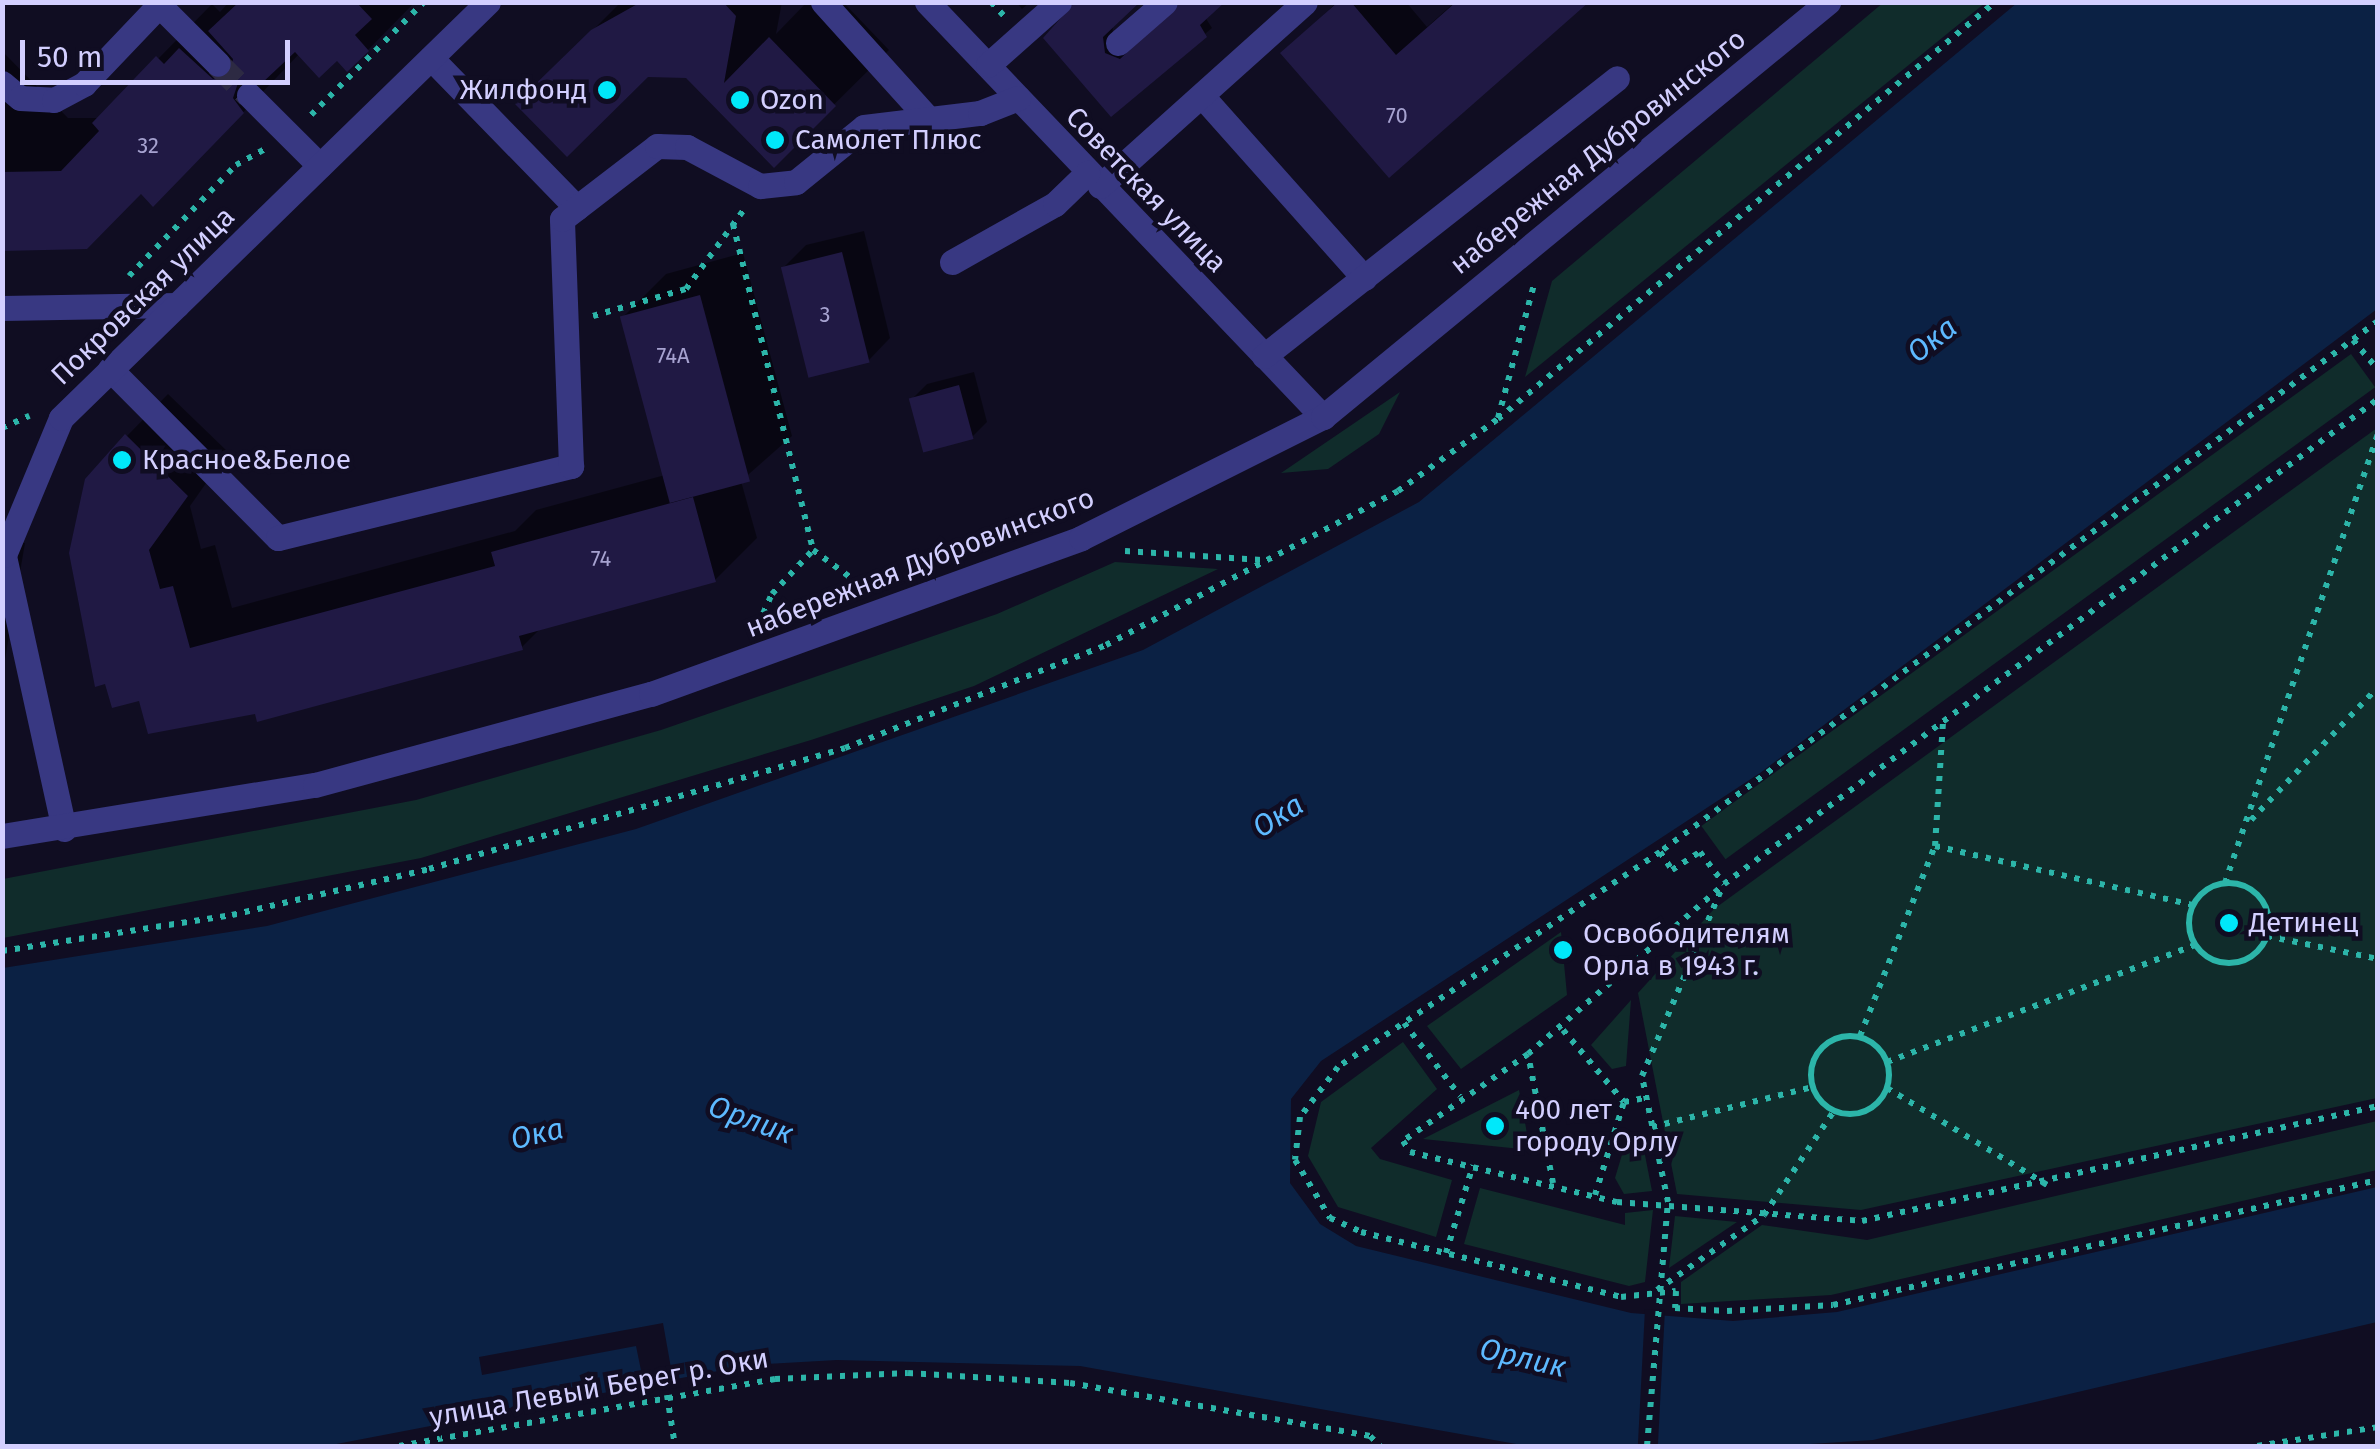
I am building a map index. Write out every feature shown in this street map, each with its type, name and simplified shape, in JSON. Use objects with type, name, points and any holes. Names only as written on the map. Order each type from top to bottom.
[{"type":"street","name":"Покровская улица","points":[[64,829],[3,555],[61,418],[488,2]]},
{"type":"street","points":[[823,2],[926,116]]},
{"type":"street","name":"Советская улица","points":[[928,2],[1322,417]]},
{"type":"street","points":[[988,65],[1059,2]]},
{"type":"street","points":[[1118,43],[1165,2]]},
{"type":"street","points":[[952,262],[1093,179],[1202,96],[1305,2]]},
{"type":"street","name":"набережная Дубровинского","points":[[2,836],[64,829],[315,785],[741,664],[1081,538],[1322,417],[1828,2]]},
{"type":"street","points":[[2,83],[20,98],[54,100],[84,84],[161,4],[218,64]]},
{"type":"street","points":[[431,58],[576,208]]},
{"type":"street","points":[[1264,356],[1616,78]]},
{"type":"street","points":[[249,96],[320,166]]},
{"type":"street","points":[[1202,96],[1364,278]]},
{"type":"street","points":[[110,370],[278,538],[571,466],[562,220],[576,208],[657,146],[686,147],[760,186],[796,182],[864,127],[1018,98]]},
{"type":"street","points":[[2,308],[177,304]]},
{"type":"path","points":[[2,951],[232,914],[430,869],[845,748],[1106,645],[1398,491],[1498,419],[1995,2]]},
{"type":"path","points":[[566,324],[686,290],[760,186]]},
{"type":"path","points":[[734,224],[812,550],[892,608]]},
{"type":"path","points":[[1518,296],[1549,273]]},
{"type":"path","points":[[1498,419],[1534,285]]},
{"type":"path","points":[[2378,320],[1660,852],[1317,1085],[1294,1160],[1330,1218],[1446,1254],[1621,1298],[1676,1291],[1675,1308],[1832,1305],[2378,1180]]},
{"type":"path","points":[[2353,340],[2378,370]]},
{"type":"path","points":[[2378,399],[1724,884],[1563,1030],[1460,1096],[1403,1141],[1410,1152],[1594,1195],[1764,1215],[1862,1221],[2047,1185],[2378,1106]]},
{"type":"path","points":[[1934,846],[2192,905],[2225,883],[2378,434]]},
{"type":"path","points":[[1130,541],[1114,551],[1265,560]]},
{"type":"path","points":[[741,664],[772,594],[812,550]]},
{"type":"path","points":[[2246,825],[2378,687]]},
{"type":"path","points":[[1860,1036],[1934,846],[1943,720]]},
{"type":"path","points":[[1660,852],[1672,870],[1700,852],[1724,884]]},
{"type":"path","points":[[2195,945],[2227,964],[2252,956],[2267,936],[2261,899],[2225,883]]},
{"type":"path","points":[[1647,1446],[1656,1293],[1668,1202],[1642,1076],[1724,884]]},
{"type":"path","points":[[2192,905],[2195,945]]},
{"type":"path","points":[[2267,936],[2378,960]]},
{"type":"path","points":[[1888,1062],[2195,945]]},
{"type":"path","points":[[1404,1023],[1460,1096]]},
{"type":"path","points":[[1563,1030],[1624,1102]]},
{"type":"path","points":[[1813,1088],[1834,1111],[1860,1114],[1888,1088],[1888,1062],[1860,1036]]},
{"type":"path","points":[[1813,1088],[1823,1046],[1860,1036]]},
{"type":"path","points":[[1528,1054],[1554,1183]]},
{"type":"path","points":[[1652,1128],[1813,1088]]},
{"type":"path","points":[[1888,1088],[2047,1185]]},
{"type":"path","points":[[1624,1102],[1646,1098]]},
{"type":"path","points":[[1594,1195],[1624,1102]]},
{"type":"path","points":[[1656,1293],[1764,1215],[1834,1111]]},
{"type":"path","points":[[1446,1254],[1472,1166]]},
{"type":"path","name":"улица Левый Берег р. Оки","points":[[400,1446],[667,1395],[908,1373],[1070,1383],[1370,1436],[1380,1446]]},
{"type":"path","points":[[667,1395],[676,1446]]},
{"type":"path","points":[[2257,1446],[2300,1442],[2378,1426]]},
{"type":"green space","points":[[1884,2],[1985,3],[1525,377],[1552,281]]},
{"type":"green space","points":[[2351,354],[2375,387],[1725,859],[1701,826]]},
{"type":"green space","points":[[1400,392],[1379,434],[1328,469],[1281,473]]},
{"type":"green space","points":[[2377,428],[2377,1098],[1861,1210],[1677,1194],[1638,993],[1714,909]]},
{"type":"green space","points":[[1115,562],[1218,569],[974,686],[811,740],[421,858],[3,938],[3,879],[416,800],[661,730],[997,614]]},
{"type":"green space","points":[[1561,932],[1567,995],[1461,1069],[1427,1026]]},
{"type":"green space","points":[[1631,1000],[1626,1066],[1612,1069],[1591,1045]]},
{"type":"green space","points":[[1403,1042],[1437,1089],[1371,1148],[1380,1159],[1452,1180],[1436,1237],[1338,1207],[1308,1156],[1321,1102]]},
{"type":"green space","points":[[1519,1090],[1530,1150],[1423,1139]]},
{"type":"green space","points":[[2377,1121],[2377,1170],[1831,1295],[1681,1304],[1681,1282],[1762,1225],[1867,1240]]},
{"type":"green space","points":[[1643,1145],[1652,1191],[1624,1194],[1615,1178],[1624,1148]]},
{"type":"green space","points":[[1480,1188],[1625,1225],[1625,1213],[1653,1210],[1645,1282],[1629,1286],[1464,1244]]},
{"type":"green space","points":[[1675,1216],[1737,1222],[1669,1268]]},
{"type":"water","points":[[2017,3],[2377,3],[2377,309],[1760,773],[1321,1061],[1291,1099],[1290,1183],[1320,1224],[1356,1246],[1631,1313],[1733,1321],[1837,1312],[2377,1187],[2377,1322],[1873,1440],[1779,1446],[1528,1446],[1080,1366],[837,1360],[749,1365],[326,1446],[3,1446],[3,968],[267,926],[636,829],[1143,650],[1419,502]]},
{"type":"pier","points":[[1645,1309],[1665,1310],[1658,1446],[1638,1446]]},
{"type":"pier","points":[[663,1323],[674,1385],[645,1390],[636,1346],[482,1375],[479,1357]]},
{"type":"building","points":[[239,2],[356,2],[372,19],[355,35],[369,51],[347,72],[337,61],[319,78],[295,52],[261,84],[238,83],[233,98],[244,113],[153,207],[141,194],[87,249],[2,251],[2,172],[61,171],[99,131],[92,123],[156,56],[164,64],[179,48],[213,79],[229,76],[233,59],[208,31]]},
{"type":"building","points":[[641,2],[723,2],[736,16],[724,83],[769,37],[836,106],[774,168],[686,78],[648,77],[567,157],[515,104],[591,30]]},
{"type":"building","points":[[1075,2],[1140,2],[1103,37],[1105,53],[1120,59],[1181,2],[1225,2],[1200,25],[1207,37],[1111,117],[1043,38]]},
{"type":"building","points":[[1338,2],[1351,2],[1396,55],[1456,2],[1589,2],[1389,178],[1280,53]]},
{"type":"building","points":[[842,252],[870,363],[808,378],[781,267]]},
{"type":"building","points":[[700,295],[750,481],[670,503],[620,316]]},
{"type":"building","points":[[959,385],[973,439],[923,453],[909,398]]},
{"type":"building","points":[[125,434],[188,496],[149,550],[160,589],[173,586],[190,648],[495,566],[491,552],[693,497],[716,582],[519,636],[523,650],[257,722],[255,714],[148,734],[139,701],[112,708],[105,684],[95,687],[69,553],[85,479]]},
{"type":"tunnel","points":[[218,64],[249,95]]},
{"type":"place","name":"Жилфонд","points":[[607,90]]},
{"type":"place","name":"Ozon","points":[[740,100]]},
{"type":"place","name":"Самолет Плюс","points":[[775,140]]},
{"type":"place","name":"Красное&Белое","points":[[122,460]]},
{"type":"place","name":"Детинец","points":[[2229,923]]},
{"type":"place","name":"Освободителям Орла в 1943 г.","points":[[1563,950]]},
{"type":"place","name":"400 лет городу Орлу","points":[[1495,1126]]},
{"type":"water label","name":"Ока","points":[[1932,340]]},
{"type":"water label","name":"Ока","points":[[1278,816]]},
{"type":"water label","name":"Орлик","points":[[751,1120]]},
{"type":"water label","name":"Ока","points":[[537,1134]]},
{"type":"water label","name":"Орлик","points":[[1523,1358]]}]
